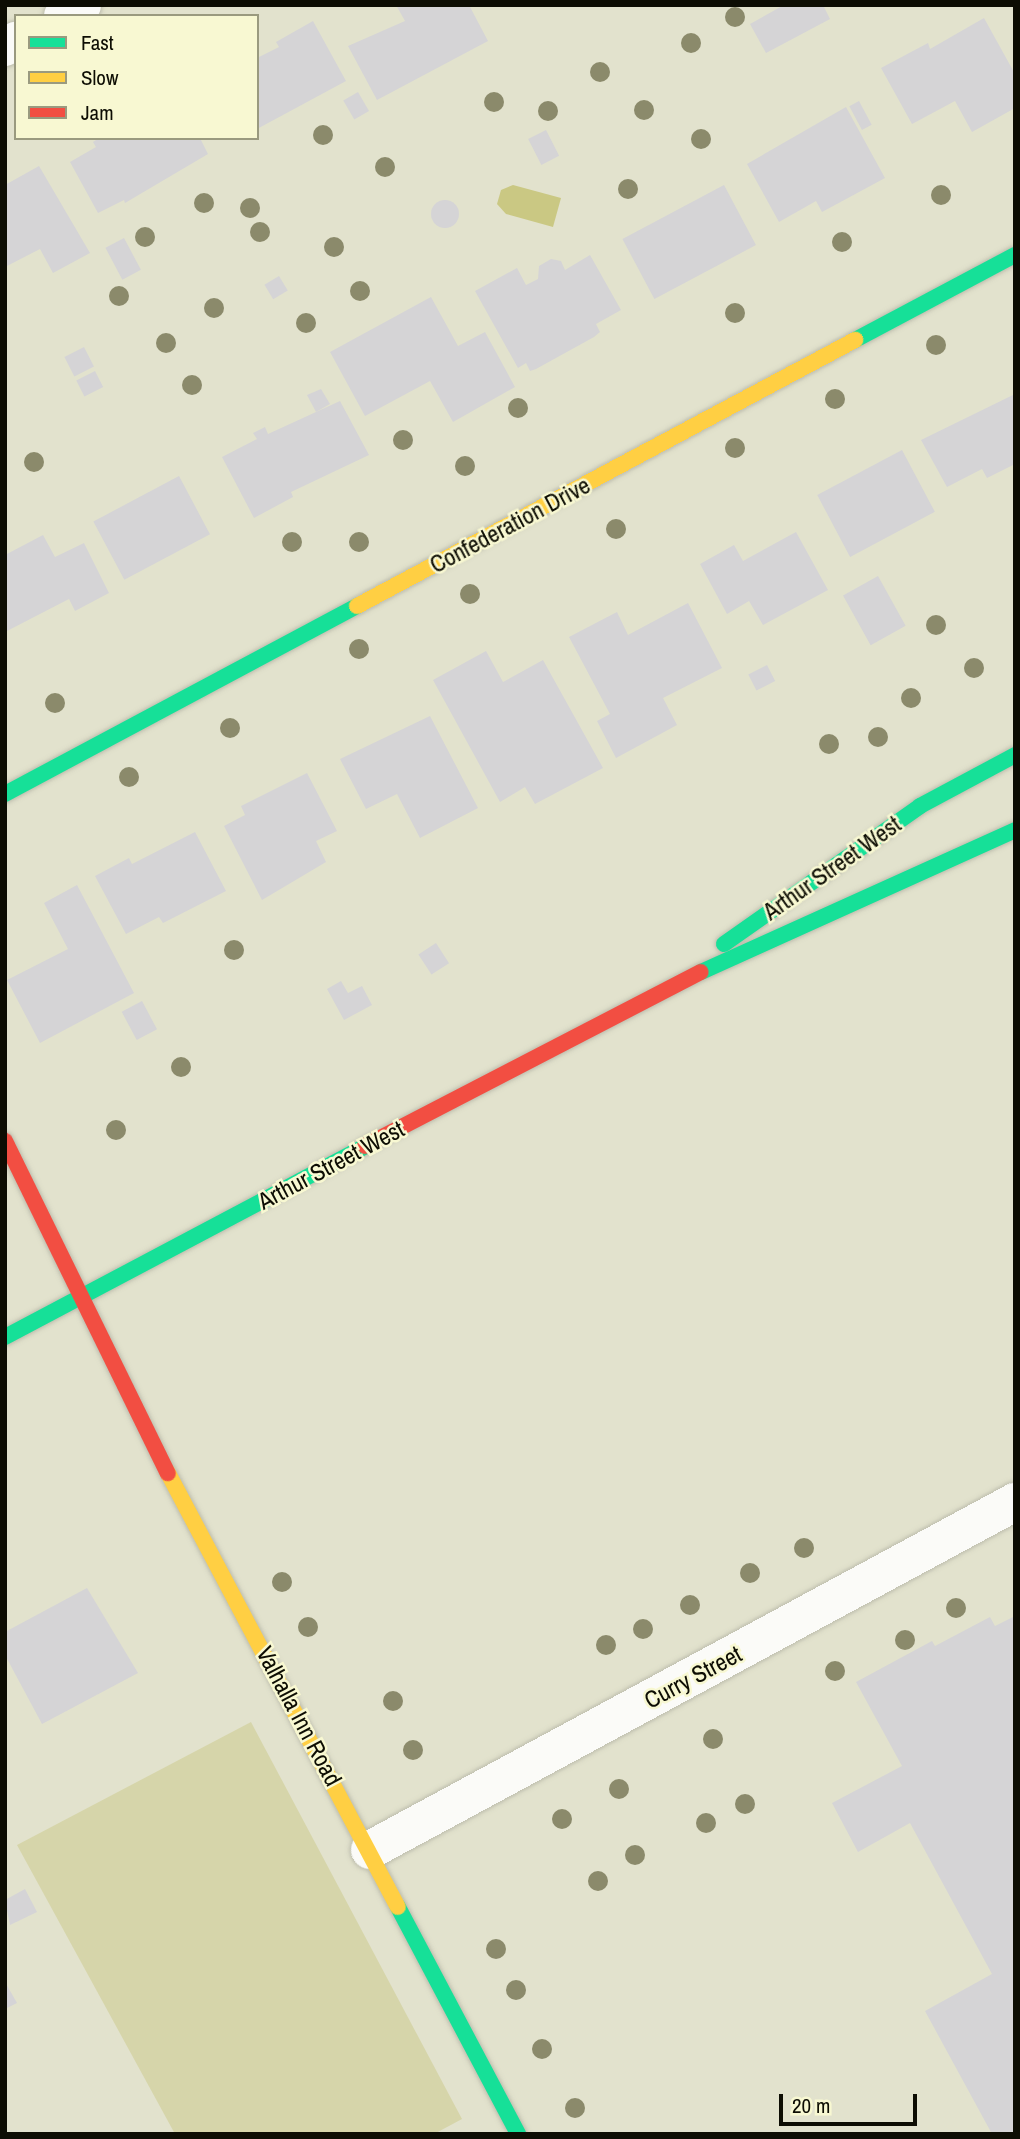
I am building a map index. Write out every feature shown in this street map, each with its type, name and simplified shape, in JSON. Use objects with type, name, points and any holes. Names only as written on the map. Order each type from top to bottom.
[{"type":"street","points":[[66,14],[82,5]]},
{"type":"street","name":"Confederation Drive","points":[[5,794],[1015,255]]},
{"type":"street","name":"Arthur Street West","points":[[657,991],[920,806],[1015,755]]},
{"type":"street","name":"Arthur Street West","points":[[5,1337],[657,991],[897,887],[1015,830]]},
{"type":"street","name":"Valhalla Inn Road","points":[[5,1141],[44,1213],[79,1298],[518,2134]]},
{"type":"street","name":"Curry Street","points":[[370,1850],[1015,1503]]},
{"type":"green space","points":[[251,1722],[462,2119],[434,2134],[175,2134],[17,1845]]},
{"type":"shaded area","points":[[513,185],[561,198],[553,227],[506,214],[497,204],[501,190]]},
{"type":"building","points":[[396,5],[469,5],[488,41],[377,100],[348,46],[405,21]]},
{"type":"building","points":[[784,5],[823,5],[830,19],[766,53],[750,24]]},
{"type":"building","points":[[984,18],[1015,74],[1015,108],[972,132],[955,101],[912,124],[881,68],[928,43],[930,49]]},
{"type":"building","points":[[313,21],[346,81],[259,128],[259,57],[279,47],[276,42]]},
{"type":"building","points":[[358,92],[369,111],[354,120],[343,100]]},
{"type":"building","points":[[859,101],[872,125],[862,130],[849,106]]},
{"type":"building","points":[[846,107],[885,178],[822,212],[816,201],[779,222],[747,164]]},
{"type":"building","points":[[546,130],[559,156],[541,165],[528,139]]},
{"type":"building","points":[[201,140],[208,154],[125,203],[124,200],[98,213],[70,162],[96,147],[93,142]]},
{"type":"building","points":[[39,166],[90,253],[53,273],[40,249],[5,267],[5,185]]},
{"type":"building","points":[[724,185],[756,245],[654,299],[622,239]]},
{"type":"building","points":[[445,200],[455,204],[459,214],[455,224],[445,228],[435,224],[431,214],[435,204]]},
{"type":"building","points":[[124,238],[141,270],[122,280],[105,248]]},
{"type":"building","points":[[590,255],[621,310],[596,324],[600,332],[594,337],[536,369],[530,371],[526,363],[518,368],[475,291],[517,268],[526,285],[538,279],[539,266],[551,259],[561,261],[565,270]]},
{"type":"building","points":[[279,276],[288,291],[273,299],[264,285]]},
{"type":"building","points":[[431,297],[458,346],[485,332],[515,387],[453,422],[430,381],[365,416],[330,352]]},
{"type":"building","points":[[84,347],[94,367],[74,377],[64,357]]},
{"type":"building","points":[[95,371],[103,387],[84,397],[76,381]]},
{"type":"building","points":[[321,389],[330,404],[316,412],[307,395]]},
{"type":"building","points":[[1015,394],[1015,464],[987,478],[982,469],[947,487],[921,440]]},
{"type":"building","points":[[340,401],[369,455],[291,492],[293,497],[254,518],[222,457],[257,439],[253,433],[265,427],[268,434]]},
{"type":"building","points":[[902,450],[935,512],[850,557],[817,495]]},
{"type":"building","points":[[179,476],[210,534],[124,580],[93,522]]},
{"type":"building","points":[[796,532],[828,590],[763,625],[749,601],[727,614],[700,564],[734,545],[743,561]]},
{"type":"building","points":[[43,535],[55,557],[84,543],[109,593],[75,611],[69,599],[5,632],[5,555]]},
{"type":"building","points":[[878,576],[906,626],[871,645],[843,595]]},
{"type":"building","points":[[688,603],[722,668],[663,698],[677,725],[616,758],[597,721],[610,714],[569,637],[617,612],[628,635]]},
{"type":"building","points":[[486,651],[503,682],[543,660],[603,768],[535,804],[525,787],[500,802],[433,680]]},
{"type":"building","points":[[767,665],[775,681],[756,691],[748,675]]},
{"type":"building","points":[[430,716],[478,808],[420,838],[397,794],[366,809],[340,759]]},
{"type":"building","points":[[307,773],[337,831],[316,841],[326,862],[262,900],[224,826],[245,815],[241,806]]},
{"type":"building","points":[[195,832],[226,891],[163,923],[159,917],[126,934],[95,876],[129,858],[132,864]]},
{"type":"building","points":[[77,885],[134,993],[40,1043],[7,980],[68,949],[44,903]]},
{"type":"building","points":[[436,943],[449,963],[431,975],[418,954]]},
{"type":"building","points":[[341,981],[348,993],[362,986],[372,1005],[344,1020],[327,989]]},
{"type":"building","points":[[142,1001],[157,1029],[137,1040],[122,1012]]},
{"type":"building","points":[[87,1588],[138,1673],[42,1724],[5,1655],[5,1632]]},
{"type":"building","points":[[1015,1616],[1015,2134],[992,2134],[925,2011],[992,1974],[910,1823],[858,1852],[832,1803],[902,1766],[856,1682],[932,1641],[935,1646],[990,1617],[995,1626]]},
{"type":"building","points":[[25,1889],[37,1912],[10,1925],[5,1900]]},
{"type":"building","points":[[5,1982],[17,2003],[5,2009]]},
{"type":"traffic: fast","points":[[855,340],[1015,255]]},
{"type":"traffic: fast","points":[[5,794],[357,606]]},
{"type":"traffic: fast","points":[[724,944],[920,806],[1015,755]]},
{"type":"traffic: fast","points":[[701,972],[1015,830]]},
{"type":"traffic: fast","points":[[5,1337],[365,1146]]},
{"type":"traffic: fast","points":[[398,1907],[518,2134]]},
{"type":"traffic: slow","points":[[357,606],[855,340]]},
{"type":"traffic: slow","points":[[168,1473],[398,1907]]},
{"type":"traffic: jam","points":[[365,1146],[701,972]]},
{"type":"traffic: jam","points":[[5,1141],[168,1473]]}]
